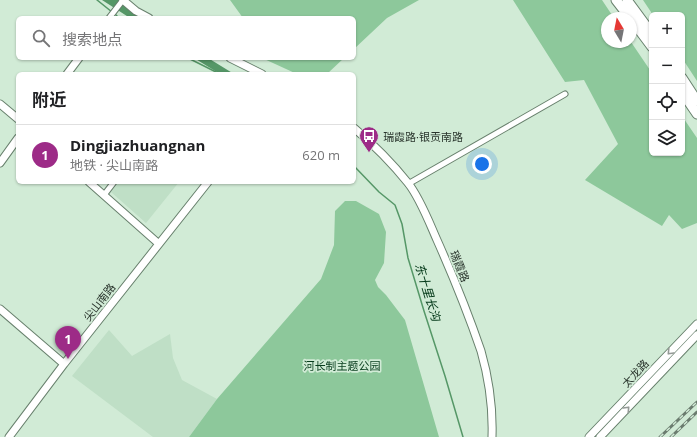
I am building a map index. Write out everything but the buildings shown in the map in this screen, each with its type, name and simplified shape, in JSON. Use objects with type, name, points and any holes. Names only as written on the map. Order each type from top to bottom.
[{"type":"highway","points":[[616,0],[625,12]]},
{"type":"highway","points":[[627,0],[649,30]]},
{"type":"highway","points":[[637,27],[649,42]]},
{"type":"highway","points":[[685,82],[697,100]]},
{"type":"highway","points":[[685,96],[697,114]]},
{"type":"street","points":[[110,16],[123,0],[146,16]]},
{"type":"street","points":[[68,72],[78,60]]},
{"type":"street","points":[[234,60],[258,72]]},
{"type":"street","points":[[408,184],[565,94]]},
{"type":"street","points":[[0,104],[16,118]]},
{"type":"street","name":"瑞霞路","points":[[356,130],[381,153],[408,184],[428,220],[447,262],[485,364],[490,388],[492,437]]},
{"type":"street","points":[[0,163],[16,141]]},
{"type":"street","points":[[91,184],[159,244]]},
{"type":"street","points":[[104,195],[112,184]]},
{"type":"street","name":"尖山南路","points":[[9,437],[64,364],[206,184]]},
{"type":"street","points":[[0,309],[64,364]]},
{"type":"street","name":"太龙路","points":[[589,437],[697,324]]},
{"type":"street","name":"太龙路","points":[[600,437],[697,335]]},
{"type":"shaded area","points":[[102,0],[120,0],[144,16],[127,16]]},
{"type":"shaded area","points":[[197,60],[211,60],[231,72],[217,72]]},
{"type":"shaded area","points":[[117,184],[177,184],[146,223],[111,192]]},
{"type":"shaded area","points":[[109,330],[132,356],[170,334],[173,358],[182,380],[217,399],[189,437],[153,437],[72,376]]},
{"type":"green space","points":[[230,0],[419,0],[387,18],[356,47],[356,16],[242,16]]},
{"type":"green space","points":[[513,0],[602,0],[610,12],[601,12],[601,48],[635,48],[649,69],[649,156],[685,156],[685,120],[697,138],[697,223],[682,229],[669,215],[662,226],[585,180],[618,144],[584,80],[565,82]]},
{"type":"green space","points":[[643,0],[697,0],[697,81],[685,63],[685,12],[651,12]]},
{"type":"green space","points":[[266,60],[342,60],[329,72],[293,72]]},
{"type":"green space","name":"河长制主题公园","points":[[345,201],[356,201],[379,214],[386,232],[384,263],[375,280],[378,287],[405,320],[439,437],[189,437],[217,399],[321,279],[334,245],[335,211]]},
{"type":"waterway","name":"东十里长沟","points":[[97,0],[112,12]]},
{"type":"waterway","name":"东十里长沟","points":[[192,60],[216,72]]},
{"type":"waterway","name":"东十里长沟","points":[[356,168],[379,192],[395,205],[402,224],[408,258],[463,437]]},
{"type":"railway","points":[[660,437],[697,402]]},
{"type":"railway","points":[[671,437],[697,412]]},
{"type":"place","name":"瑞霞路·银贡南路","points":[[369,153]]},
{"type":"place","name":"Dingjiazhuangnan","points":[[68,359]]}]
